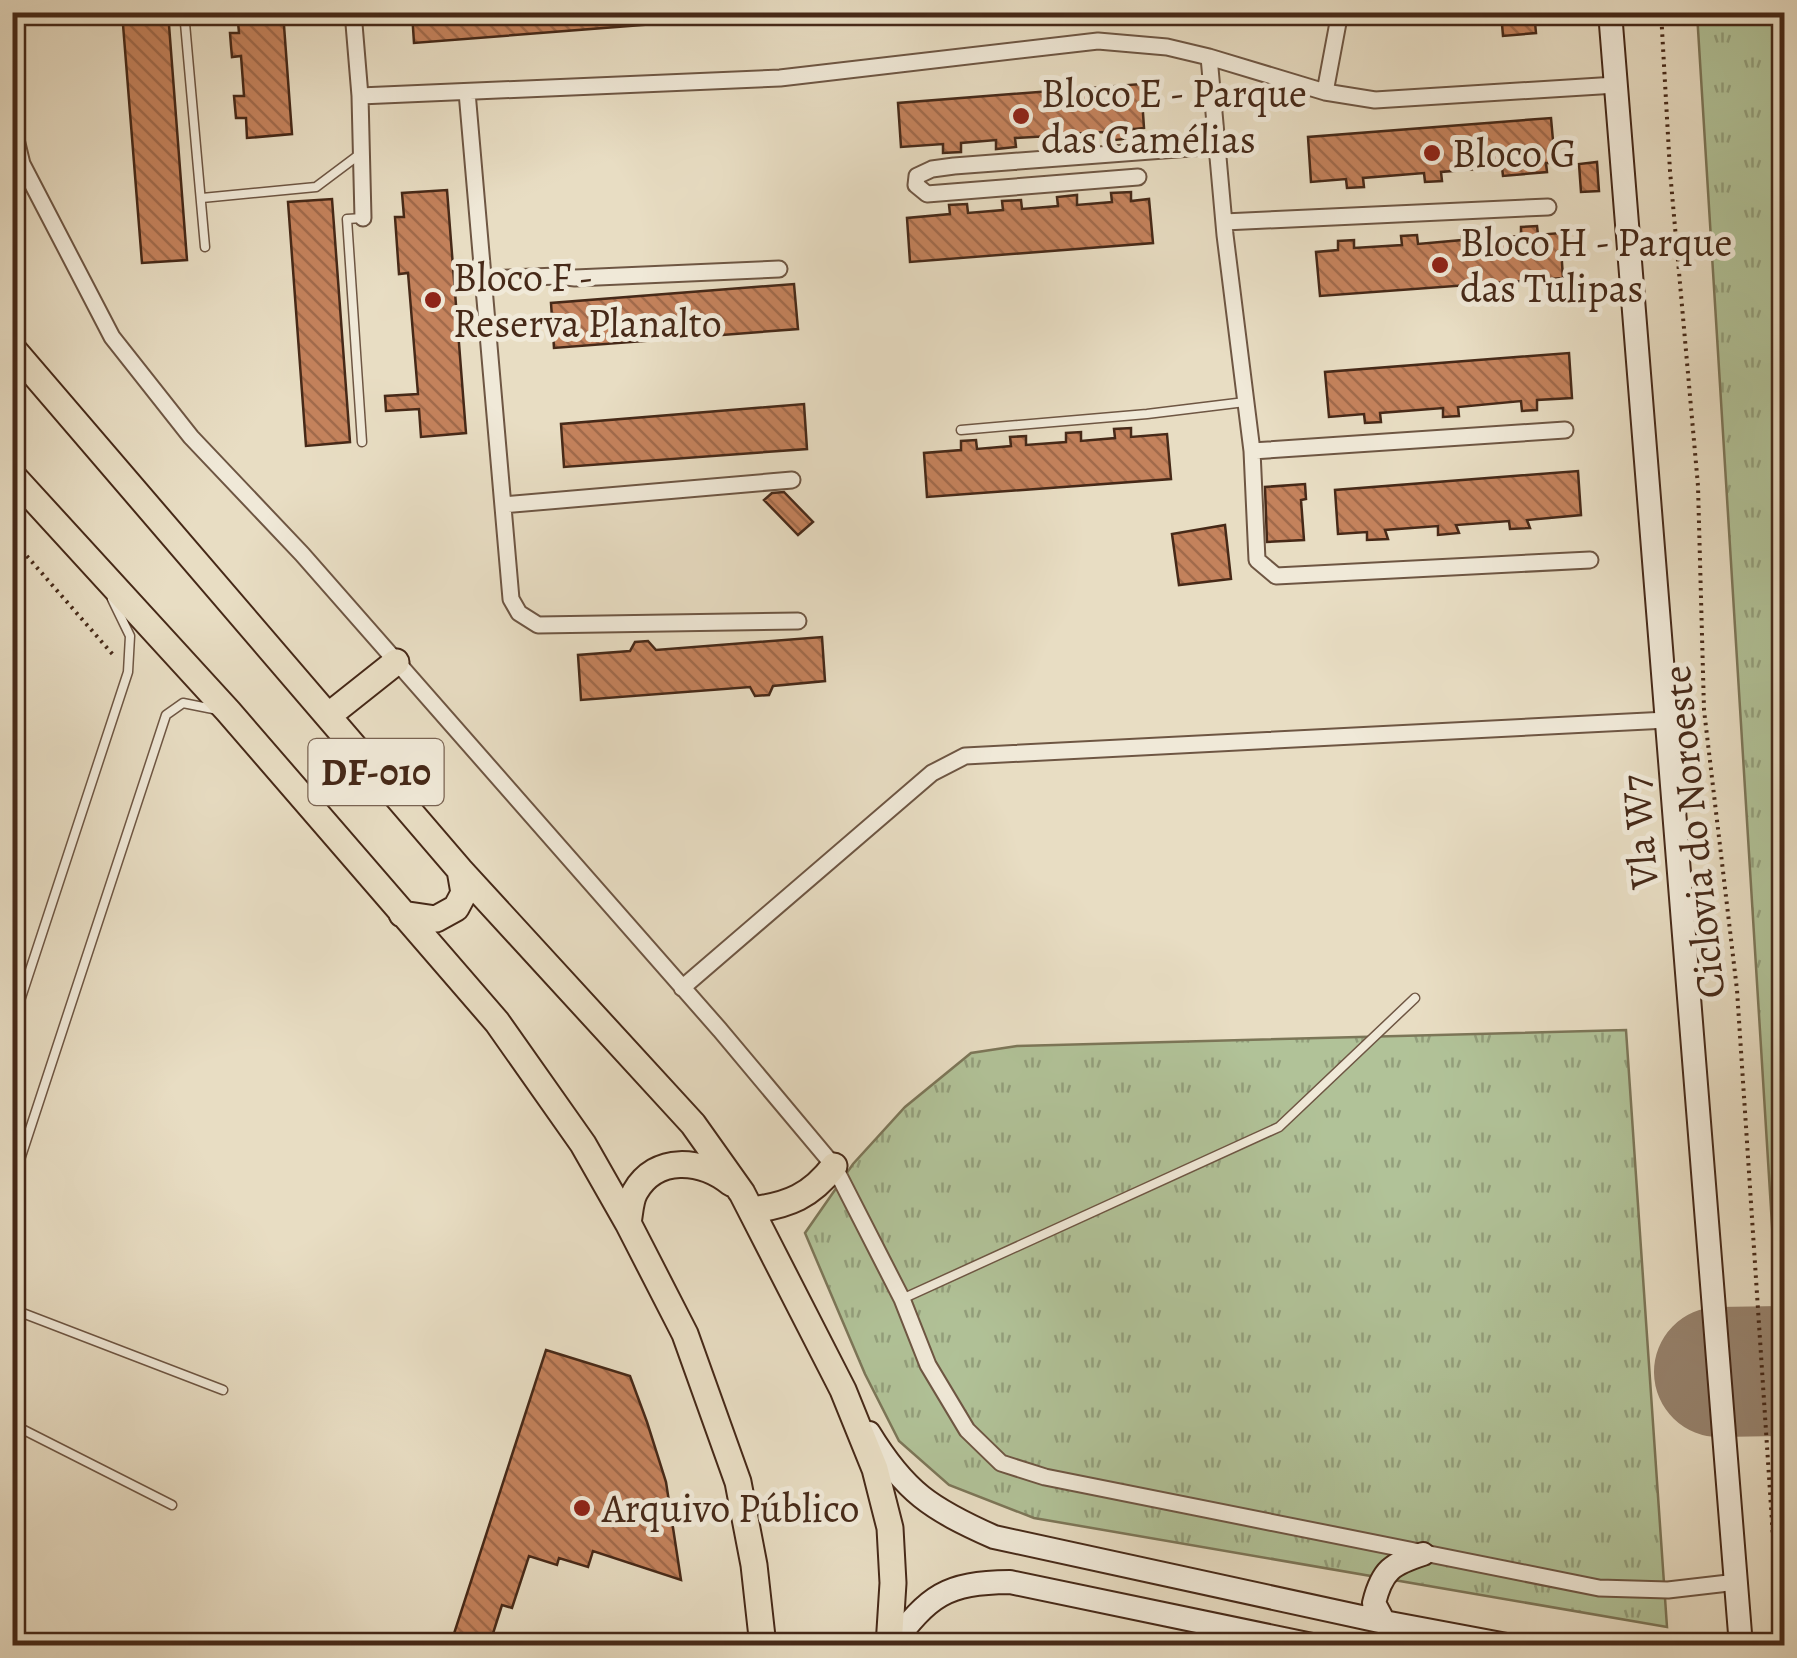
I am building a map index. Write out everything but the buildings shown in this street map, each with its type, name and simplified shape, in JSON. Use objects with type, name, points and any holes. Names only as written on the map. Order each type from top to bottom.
[{"type":"main road","name":"Vla W7","points":[[1610,12],[1741,1645]]},
{"type":"main road","name":"DF-010","points":[[12,348],[460,870],[693,1124],[747,1202],[843,1390],[875,1469],[890,1528],[890,1646]]},
{"type":"main road","name":"DF-010","points":[[12,475],[228,712],[497,1022],[582,1144],[685,1334],[738,1482],[754,1565],[763,1646]]},
{"type":"main road","points":[[328,716],[396,662]]},
{"type":"main road","points":[[402,914],[436,919],[456,908],[464,893],[460,870]]},
{"type":"main road","points":[[628,1223],[635,1192],[647,1177],[664,1166],[686,1165],[718,1173],[747,1202],[774,1207],[796,1200],[819,1185],[834,1166]]},
{"type":"main road","points":[[843,1390],[885,1459],[910,1490],[950,1518],[994,1537],[1512,1646]]},
{"type":"main road","points":[[1384,1622],[1374,1603],[1379,1584],[1395,1563],[1423,1554]]},
{"type":"main road","points":[[890,1646],[919,1609],[942,1594],[974,1582],[1010,1582],[1316,1646]]},
{"type":"street","points":[[352,12],[360,96],[363,218]]},
{"type":"street","points":[[1324,92],[1340,12]]},
{"type":"street","points":[[360,96],[780,78],[1098,41],[1209,57],[1324,92],[1376,100],[1616,85]]},
{"type":"street","points":[[1209,57],[1252,451],[1257,560],[1276,576],[1590,560]]},
{"type":"street","points":[[467,92],[511,599],[519,614],[538,625],[798,621]]},
{"type":"street","points":[[12,123],[22,164],[112,336],[192,438],[302,554],[834,1166],[902,1299],[928,1364],[968,1430],[1001,1464],[1045,1477],[1598,1588],[1668,1590],[1737,1582]]},
{"type":"street","points":[[1138,177],[926,194],[916,186],[918,176],[954,166],[1217,146]]},
{"type":"street","points":[[1224,222],[1548,207]]},
{"type":"street","points":[[483,278],[779,269]]},
{"type":"street","points":[[1252,451],[1566,430]]},
{"type":"street","points":[[503,504],[792,480]]},
{"type":"street","points":[[682,988],[932,773],[965,756],[1667,720]]},
{"type":"lane","points":[[184,12],[205,247]]},
{"type":"lane","points":[[202,198],[316,187],[360,154]]},
{"type":"lane","points":[[362,442],[347,219],[363,218]]},
{"type":"lane","points":[[962,430],[1246,402]]},
{"type":"lane","points":[[12,1025],[128,672],[130,636],[99,572]]},
{"type":"lane","points":[[12,1184],[166,715],[183,703],[228,712]]},
{"type":"lane","points":[[902,1299],[1279,1127],[1415,998]]},
{"type":"lane","points":[[12,1309],[223,1390]]},
{"type":"lane","points":[[12,1424],[172,1505]]},
{"type":"path","name":"Ciclovia do Noroeste","points":[[1661,12],[1670,171],[1698,486],[1704,710],[1737,990],[1782,1646]]},
{"type":"path","points":[[12,539],[128,672]]},
{"type":"green space","points":[[1697,13],[1784,13],[1784,1322],[1778,1322]]},
{"type":"green space","points":[[1626,1030],[1667,1627],[1034,1518],[949,1485],[899,1441],[865,1374],[805,1233],[853,1164],[905,1107],[971,1053],[1017,1046]]},
{"type":"runway","points":[[1719,1372],[1784,1371]]},
{"type":"place","name":"Bloco E - Parque das Camélias","points":[[1021,116]]},
{"type":"place","name":"Bloco G","points":[[1432,153]]},
{"type":"place","name":"Bloco H - Parque das Tulipas","points":[[1440,265]]},
{"type":"place","name":"Bloco F - Reserva Planalto","points":[[433,300]]},
{"type":"place","name":"Arquivo Público","points":[[582,1508]]}]
